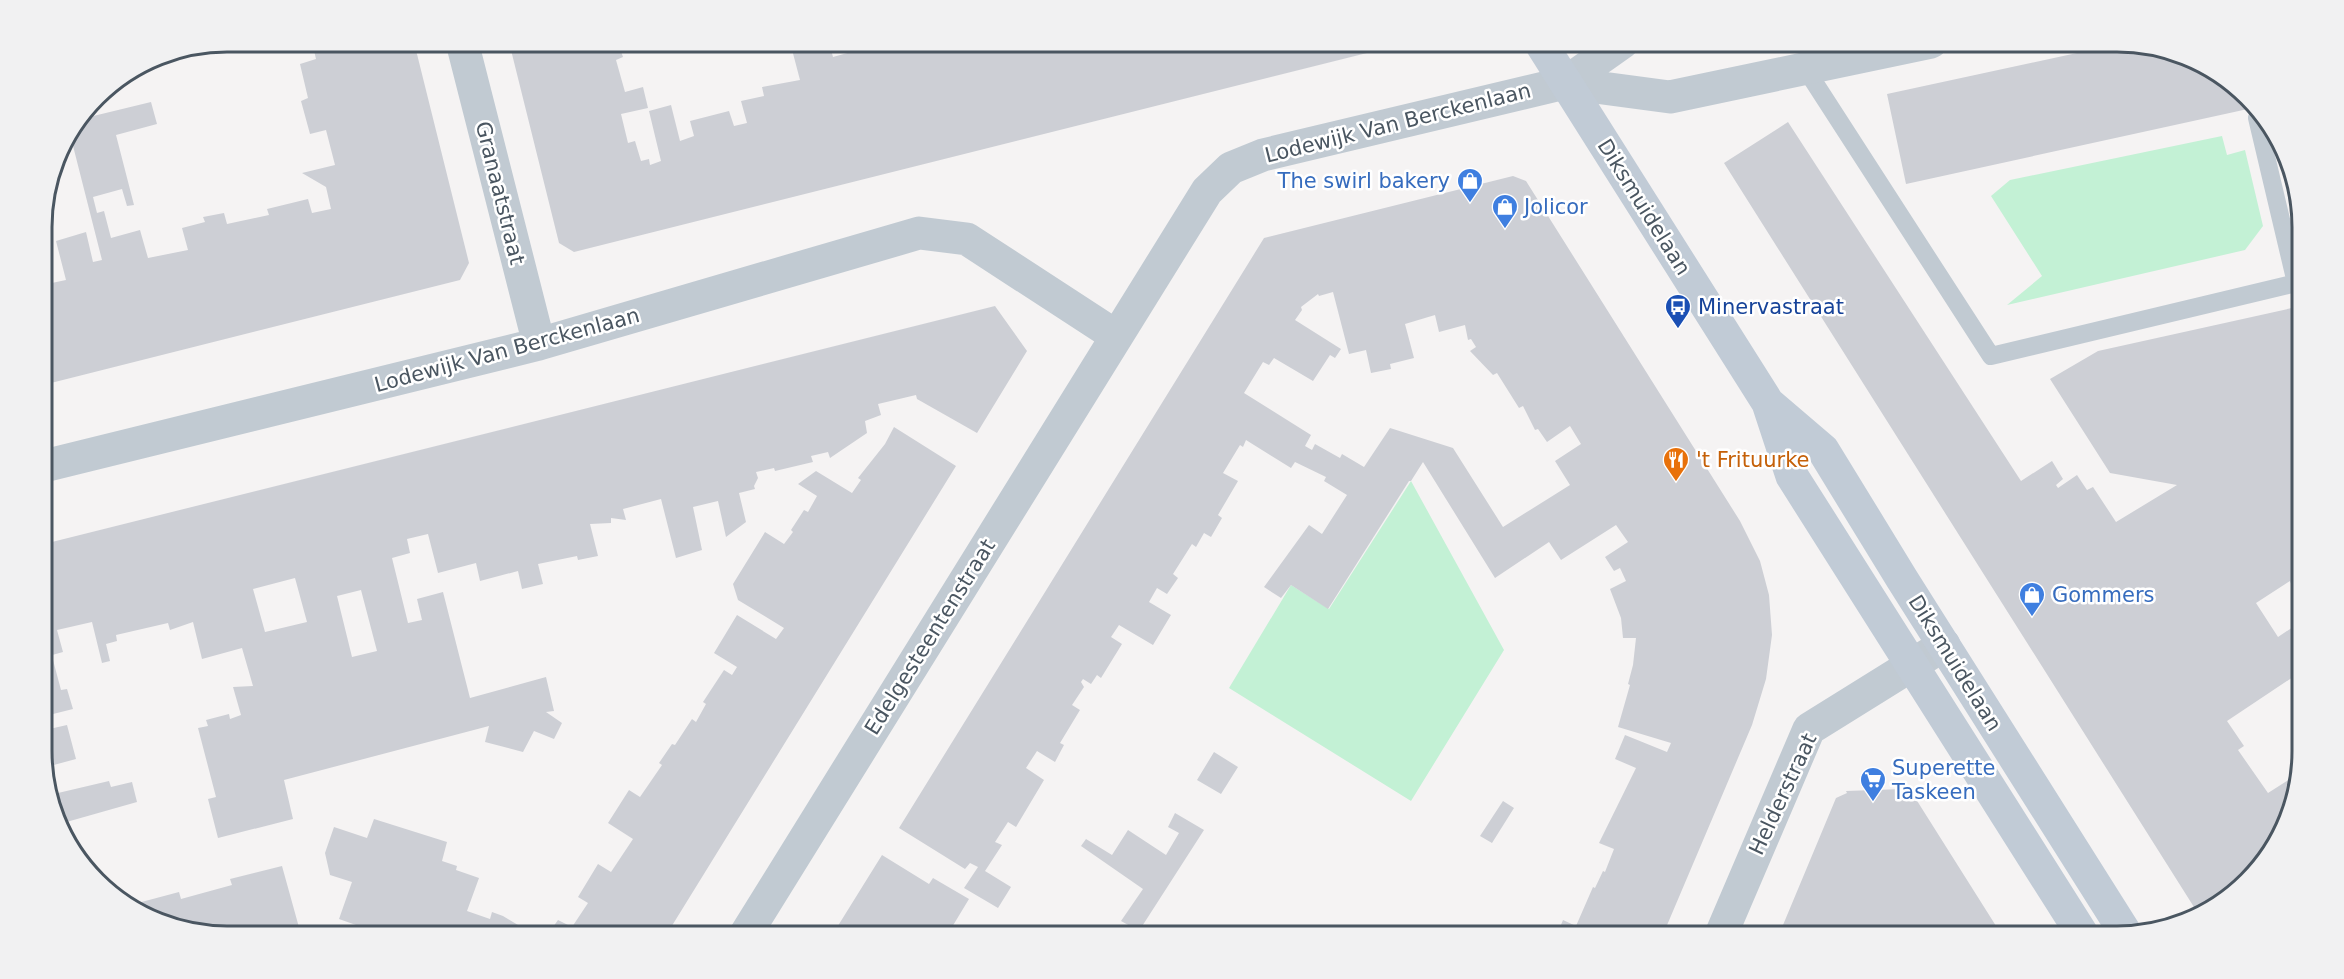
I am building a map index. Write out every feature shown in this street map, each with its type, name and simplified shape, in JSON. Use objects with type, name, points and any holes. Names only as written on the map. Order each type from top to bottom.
[{"type":"street","name":"Diksmuidelaan","points":[[1546,52],[1768,403],[1792,476],[2077,926]]},
{"type":"street","name":"Lodewijk Van Berckenlaan","points":[[1565,83],[1608,52]]},
{"type":"street","name":"Lodewijk Van Berckenlaan","points":[[1206,191],[1231,168],[1263,155],[1565,83],[1670,97],[1882,52]]},
{"type":"street","name":"Granaatstraat","points":[[465,53],[539,344]]},
{"type":"street","name":"Edelgesteentenstraat","points":[[751,926],[1206,191]]},
{"type":"street","name":"Lodewijk Van Berckenlaan","points":[[53,464],[539,344],[919,233],[967,239],[1116,336]]},
{"type":"street","name":"Diksmuidelaan","points":[[1768,403],[1823,450],[2121,926]]},
{"type":"street","name":"Helderstraat","points":[[1725,926],[1809,729],[1944,645]]},
{"type":"lane","points":[[1805,68],[1991,356],[2292,284]]},
{"type":"lane","points":[[2259,127],[2292,266]]},
{"type":"green space","points":[[2222,136],[2227,155],[2245,150],[2263,226],[2245,250],[2007,305],[2042,276],[1991,196],[2010,180]]},
{"type":"green space","points":[[1411,481],[1504,650],[1411,801],[1229,688],[1291,585],[1329,609]]},
{"type":"building","points":[[1370,52],[574,252],[559,243],[512,53],[622,53],[623,57],[616,60],[625,92],[643,87],[648,108],[621,114],[628,143],[635,141],[641,161],[649,159],[650,165],[661,161],[649,111],[671,105],[680,141],[694,136],[690,121],[729,111],[734,126],[747,123],[741,101],[764,96],[762,87],[800,80],[793,53],[832,53],[833,57],[848,53]]},
{"type":"building","points":[[2081,52],[2117,52],[2151,56],[2194,71],[2214,82],[2246,110],[1906,184],[1887,94]]},
{"type":"building","points":[[315,53],[417,53],[469,263],[460,280],[53,383],[53,283],[66,280],[56,241],[86,232],[93,262],[102,260],[73,146],[93,116],[151,102],[157,124],[116,135],[134,205],[127,206],[122,189],[93,197],[97,213],[104,211],[111,238],[140,230],[148,258],[188,250],[182,228],[205,222],[203,217],[224,213],[227,224],[269,215],[267,209],[308,199],[312,213],[331,209],[326,187],[302,173],[335,165],[326,130],[310,134],[301,101],[308,98],[300,64],[316,59]]},
{"type":"building","points":[[1788,122],[2021,481],[2052,461],[2063,479],[2056,485],[2058,488],[2077,475],[2087,490],[2093,487],[2116,522],[2177,485],[2110,473],[2050,379],[2098,351],[2292,308],[2292,586],[2290,581],[2256,603],[2278,637],[2292,628],[2292,678],[2227,721],[2244,746],[2238,750],[2268,793],[2289,780],[2288,786],[2278,819],[2268,839],[2240,875],[2214,897],[2194,908],[1724,163]]},
{"type":"building","points":[[1513,176],[1526,181],[1740,521],[1760,561],[1769,595],[1772,635],[1766,679],[1752,725],[1667,926],[1576,926],[1593,887],[1595,888],[1603,871],[1605,872],[1614,849],[1599,843],[1636,768],[1615,759],[1625,735],[1667,752],[1671,743],[1618,727],[1630,685],[1628,684],[1636,638],[1623,638],[1621,618],[1610,589],[1626,581],[1620,568],[1614,571],[1605,557],[1628,542],[1616,525],[1561,560],[1549,542],[1495,578],[1423,462],[1328,609],[1291,585],[1281,598],[1264,587],[1309,525],[1322,534],[1347,495],[1324,481],[1326,477],[1295,462],[1291,468],[1246,440],[1243,447],[1240,445],[1223,473],[1238,481],[1218,515],[1222,518],[1211,537],[1204,533],[1196,547],[1192,544],[1173,574],[1178,578],[1167,594],[1157,588],[1149,602],[1171,615],[1153,645],[1119,625],[1111,637],[1122,644],[1101,678],[1097,675],[1091,684],[1083,679],[1081,682],[1084,687],[1072,705],[1080,710],[1060,743],[1064,745],[1055,762],[1037,751],[1026,768],[1044,780],[1016,827],[1008,822],[995,842],[1002,845],[985,871],[1011,887],[998,908],[964,888],[978,867],[970,863],[965,869],[899,828],[1264,238]],"holes":[[[1333,292],[1349,354],[1366,350],[1371,373],[1391,369],[1390,364],[1414,358],[1405,324],[1435,315],[1439,332],[1465,325],[1468,340],[1471,339],[1476,347],[1470,351],[1493,375],[1497,373],[1519,408],[1523,406],[1535,430],[1538,429],[1547,442],[1570,426],[1581,444],[1555,461],[1570,485],[1503,527],[1453,448],[1390,428],[1364,467],[1342,454],[1340,458],[1315,444],[1312,450],[1305,446],[1311,435],[1244,393],[1263,362],[1269,365],[1274,358],[1313,381],[1330,355],[1335,358],[1341,349],[1295,320],[1302,310],[1301,307],[1318,294],[1319,296]]]},
{"type":"building","points":[[995,306],[1027,351],[977,433],[917,399],[916,395],[878,404],[881,415],[865,421],[867,433],[830,458],[828,452],[811,456],[813,462],[775,471],[774,468],[756,472],[758,478],[755,489],[739,493],[746,522],[726,537],[718,501],[693,507],[702,550],[676,558],[661,499],[623,509],[626,520],[611,518],[611,523],[590,524],[598,556],[578,560],[577,556],[538,564],[543,584],[522,589],[518,571],[480,581],[476,563],[438,573],[428,534],[407,539],[410,553],[392,558],[408,623],[422,620],[417,599],[443,592],[470,698],[546,677],[554,711],[546,712],[562,723],[554,739],[534,731],[523,752],[485,742],[489,726],[284,780],[293,819],[218,838],[208,799],[216,797],[198,728],[208,726],[206,720],[229,714],[230,719],[241,715],[233,687],[253,686],[242,648],[202,659],[193,622],[170,630],[168,623],[116,635],[117,641],[106,644],[110,661],[102,663],[92,622],[57,630],[63,652],[52,655],[52,542]],"holes":[[[295,578],[307,622],[265,632],[253,589]],[[361,590],[377,651],[352,657],[337,596]]]},
{"type":"building","points":[[894,427],[956,466],[672,926],[573,926],[588,903],[578,897],[598,864],[611,872],[633,839],[608,823],[629,790],[640,797],[662,765],[659,763],[672,744],[675,745],[692,719],[696,722],[706,704],[703,702],[724,670],[732,675],[737,667],[714,653],[737,615],[776,639],[784,628],[738,600],[733,584],[765,532],[784,544],[804,510],[808,512],[817,496],[798,484],[816,471],[852,493],[861,480],[858,478],[885,444]]},
{"type":"building","points":[[52,660],[61,690],[67,689],[73,709],[52,714]]},
{"type":"building","points":[[67,725],[76,759],[53,765],[52,728]]},
{"type":"building","points":[[1214,752],[1238,767],[1221,794],[1197,780]]},
{"type":"building","points":[[109,781],[111,787],[132,782],[137,802],[68,822],[62,808],[57,789],[58,793]]},
{"type":"building","points":[[1903,789],[1914,796],[1996,926],[1783,926],[1836,798],[1847,793],[1846,791]]},
{"type":"building","points":[[1503,801],[1514,808],[1492,843],[1480,836]]},
{"type":"building","points":[[1175,813],[1204,830],[1142,926],[1130,926],[1121,921],[1143,889],[1081,846],[1086,839],[1112,855],[1128,830],[1166,855],[1179,833],[1168,827]]},
{"type":"building","points":[[374,819],[447,842],[442,861],[457,866],[456,870],[479,878],[467,911],[490,919],[492,912],[520,926],[359,926],[339,919],[352,882],[330,875],[325,853],[334,827],[367,838]]},
{"type":"building","points":[[882,855],[929,884],[933,878],[969,899],[953,926],[838,926]]},
{"type":"building","points":[[282,866],[299,926],[216,926],[193,923],[171,917],[140,902],[179,892],[181,899],[232,885],[230,879]]},
{"type":"building","points":[[558,920],[570,926],[554,926]]},
{"type":"building","points":[[1563,920],[1576,926],[1561,926]]},
{"type":"place","name":"The swirl bakery","points":[[1470,204]]},
{"type":"place","name":"Jolicor","points":[[1505,230]]},
{"type":"place","name":"Minervastraat","points":[[1678,330]]},
{"type":"place","name":"'t Frituurke","points":[[1676,483]]},
{"type":"place","name":"Gommers","points":[[2032,618]]},
{"type":"place","name":"Superette Taskeen","points":[[1873,803]]}]
